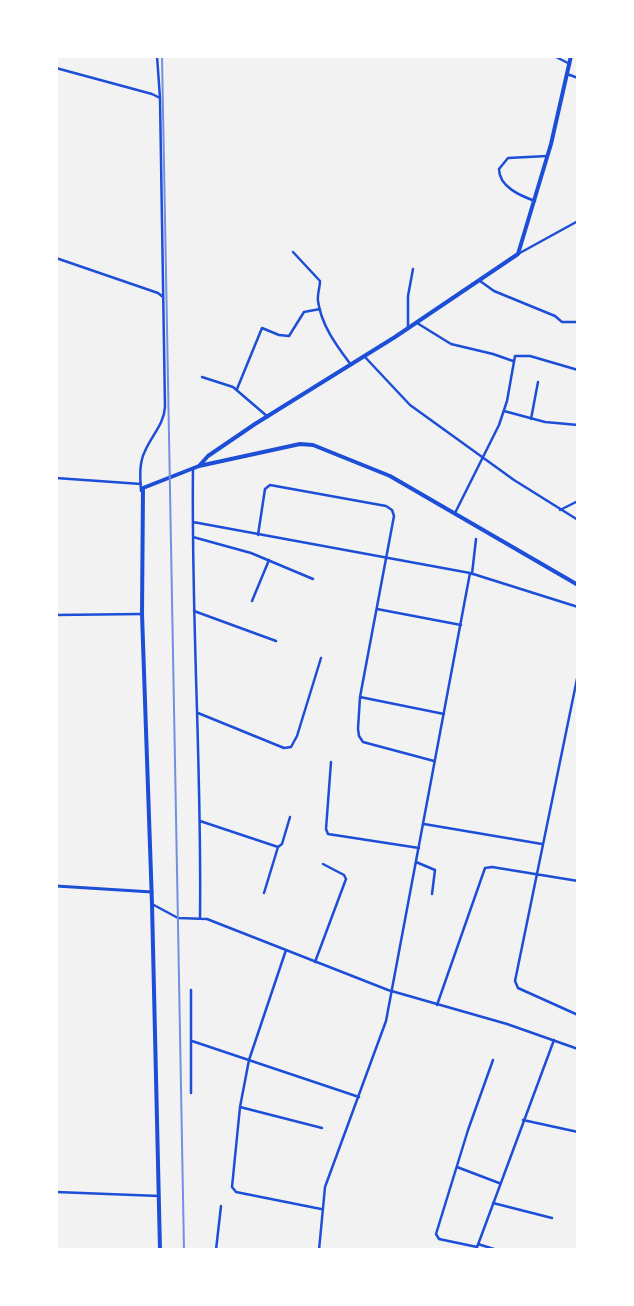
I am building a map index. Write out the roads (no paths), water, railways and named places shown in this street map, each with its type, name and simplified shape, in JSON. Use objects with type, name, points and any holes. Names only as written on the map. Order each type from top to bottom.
[{"type":"main road","points":[[199,466],[208,456],[417,323],[518,254],[548,156],[571,56]]},
{"type":"main road","points":[[160,1250],[152,892],[142,614],[141,491],[145,487],[199,466],[300,444],[312,445],[390,476],[578,585]]},
{"type":"street","points":[[141,491],[140,471],[144,451],[164,414],[164,298],[160,98],[157,56]]},
{"type":"street","points":[[554,56],[570,64]]},
{"type":"street","points":[[56,68],[152,94],[160,98]]},
{"type":"street","points":[[567,74],[578,78]]},
{"type":"street","points":[[535,201],[514,192],[500,175],[499,169],[508,158],[548,156]]},
{"type":"street","points":[[518,254],[578,221]]},
{"type":"street","points":[[293,252],[320,281],[317,297],[320,308],[330,334],[351,365]]},
{"type":"street","points":[[56,258],[158,292],[164,298]]},
{"type":"street","points":[[408,328],[408,296],[414,269]]},
{"type":"street","points":[[480,281],[494,290],[555,316],[562,322],[578,322]]},
{"type":"street","points":[[237,389],[262,328],[279,335],[289,336],[304,312],[320,308]]},
{"type":"street","points":[[417,323],[451,344],[514,360]]},
{"type":"street","points":[[455,513],[484,458],[504,411],[515,356],[523,355],[578,370]]},
{"type":"street","points":[[364,356],[410,405],[484,458],[560,510],[578,520]]},
{"type":"street","points":[[202,377],[223,382],[237,389],[268,417]]},
{"type":"street","points":[[531,418],[538,382]]},
{"type":"street","points":[[504,411],[531,418],[578,425]]},
{"type":"street","points":[[193,468],[194,611],[200,821],[200,918]]},
{"type":"street","points":[[56,478],[141,484]]},
{"type":"street","points":[[258,535],[268,485],[391,508],[394,516],[360,697],[359,736],[363,742],[434,761]]},
{"type":"street","points":[[560,510],[578,501]]},
{"type":"street","points":[[193,522],[471,574],[578,607]]},
{"type":"street","points":[[193,537],[269,560],[313,579]]},
{"type":"street","points":[[319,1250],[325,1187],[382,1035],[424,824],[476,539]]},
{"type":"street","points":[[252,601],[269,560]]},
{"type":"street","points":[[377,610],[461,624]]},
{"type":"street","points":[[194,611],[276,641]]},
{"type":"street","points":[[56,614],[142,614]]},
{"type":"street","points":[[198,713],[284,748],[291,747],[297,736],[321,658]]},
{"type":"street","points":[[578,674],[542,844],[515,986],[532,996],[578,1015]]},
{"type":"street","points":[[360,697],[444,714]]},
{"type":"street","points":[[330,762],[326,829],[328,834],[419,848]]},
{"type":"street","points":[[264,893],[278,847],[282,844],[290,817]]},
{"type":"street","points":[[200,821],[278,847]]},
{"type":"street","points":[[424,824],[542,844]]},
{"type":"street","points":[[416,862],[435,870],[432,894]]},
{"type":"street","points":[[315,962],[346,879],[344,875],[323,864]]},
{"type":"street","points":[[437,1005],[485,868],[492,866],[536,876],[578,882]]},
{"type":"street","points":[[56,886],[152,892]]},
{"type":"street","points":[[152,904],[178,918],[200,918],[390,991],[507,1024],[578,1049]]},
{"type":"street","points":[[286,950],[249,1060],[240,1107],[233,1190],[322,1209]]},
{"type":"street","points":[[191,990],[191,1093]]},
{"type":"street","points":[[192,1040],[359,1097]]},
{"type":"street","points":[[477,1247],[499,1183],[554,1040]]},
{"type":"street","points":[[493,1060],[440,1219],[436,1237],[497,1250]]},
{"type":"street","points":[[240,1107],[322,1128]]},
{"type":"street","points":[[523,1120],[578,1132]]},
{"type":"street","points":[[457,1167],[499,1183]]},
{"type":"street","points":[[56,1192],[159,1196]]},
{"type":"street","points":[[493,1203],[552,1218]]},
{"type":"street","points":[[216,1250],[220,1206]]},
{"type":"street","points":[[205,1250],[224,1250]]},
{"type":"railway","points":[[162,56],[184,1250]]}]
